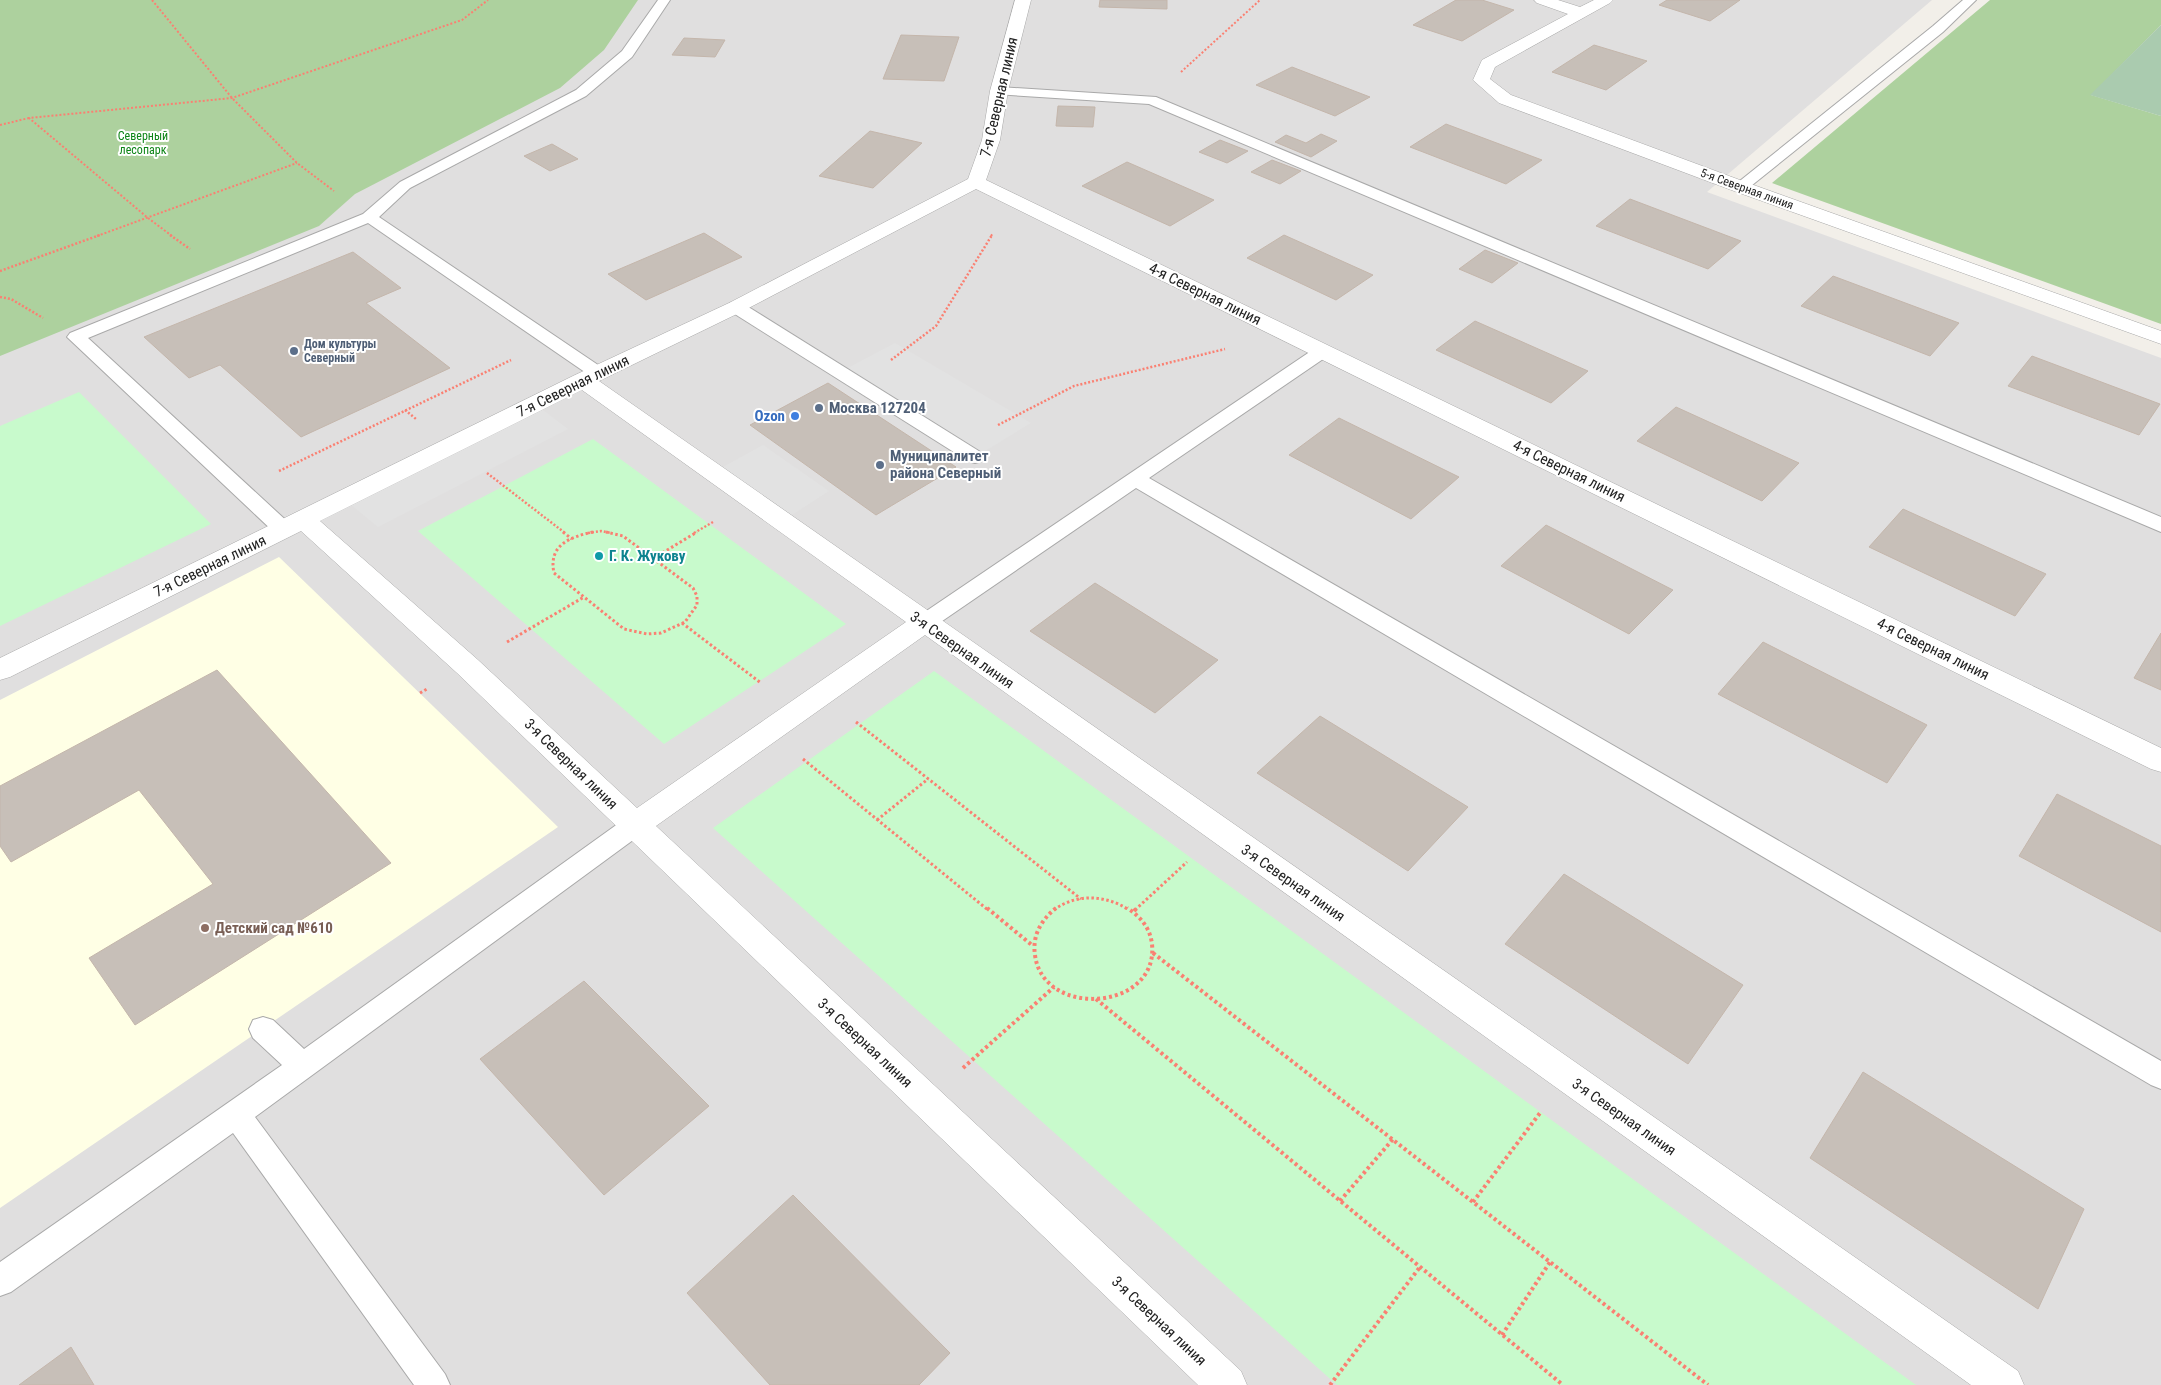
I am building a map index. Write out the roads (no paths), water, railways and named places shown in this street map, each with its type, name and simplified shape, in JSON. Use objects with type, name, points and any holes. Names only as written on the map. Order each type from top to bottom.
[{"type":"street","name":"7-я Северная линия","points":[[0,670],[736,307],[976,182],[991,140],[999,91],[1023,0]]},
{"type":"street","points":[[1542,0],[1582,13]]},
{"type":"street","name":"5-я Северная линия","points":[[1605,0],[1488,64],[1481,80],[1505,99],[1741,187],[2161,338]]},
{"type":"street","name":"4-я Северная линия","points":[[976,182],[2161,761]]},
{"type":"street","name":"3-я Северная линия","points":[[591,377],[750,500],[2004,1385]]},
{"type":"street","name":"3-я Северная линия","points":[[293,524],[467,666],[1227,1385]]},
{"type":"street","points":[[635,825],[924,623]]},
{"type":"lane","points":[[293,524],[241,489],[76,337],[369,217],[405,185],[581,92],[626,54],[664,0]]},
{"type":"lane","points":[[1741,187],[1938,29],[1970,0]]},
{"type":"lane","points":[[999,91],[1151,100],[2161,525]]},
{"type":"lane","points":[[369,217],[552,341],[591,377]]},
{"type":"lane","points":[[736,307],[975,457]]},
{"type":"lane","points":[[924,623],[1323,351]]},
{"type":"lane","points":[[1136,479],[2161,1076]]},
{"type":"lane","points":[[0,1281],[303,1066],[635,825]]},
{"type":"lane","points":[[263,1029],[303,1066]]},
{"type":"lane","points":[[236,1114],[434,1385]]},
{"type":"place","name":"Дом культуры Северный","points":[[294,351]]},
{"type":"place","name":"Москва 127204","points":[[819,408]]},
{"type":"place","name":"Ozon","points":[[795,416]]},
{"type":"place","name":"Муниципалитет района Северный","points":[[880,465]]},
{"type":"place","name":"Г. К. Жукову","points":[[599,556]]},
{"type":"place","name":"Детский сад №610","points":[[205,928]]},
{"type":"park label","name":"Северный лесопарк","points":[[143,143]]}]
